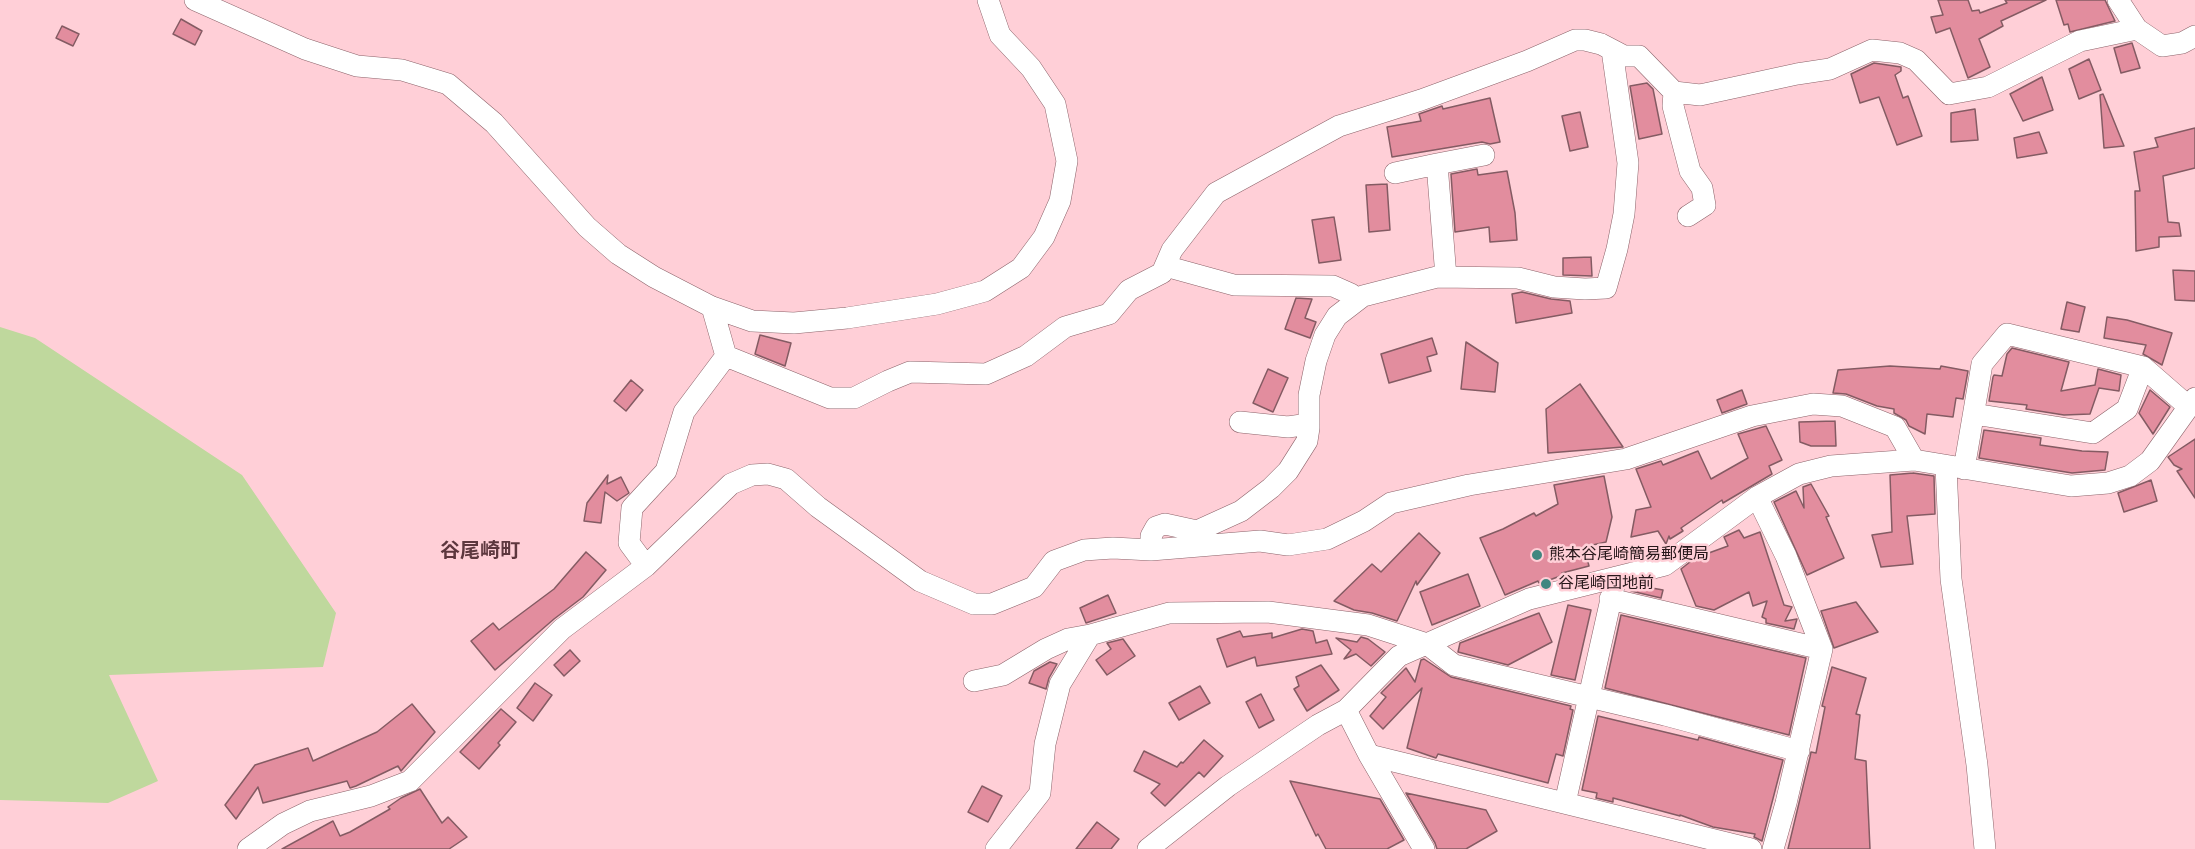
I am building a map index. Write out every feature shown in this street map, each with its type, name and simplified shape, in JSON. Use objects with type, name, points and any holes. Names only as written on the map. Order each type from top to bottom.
[{"type":"street","points":[[195,0],[305,49],[357,66],[402,70],[448,84],[494,123],[587,227],[618,254],[654,277],[712,307],[752,321],[794,323],[847,318],[937,304],[985,291],[1021,268],[1044,237],[1060,201],[1067,161],[1055,104],[1031,68],[1000,35],[987,0]]},
{"type":"street","points":[[2118,0],[2137,29],[2162,46],[2182,43],[2195,36]]},
{"type":"street","points":[[726,356],[830,398],[854,398],[910,372],[986,374],[1026,356],[1065,327],[1109,314],[1129,290],[1162,273],[1172,250],[1216,193],[1339,126],[1510,68],[1575,40],[1593,42],[1624,56],[1639,56],[1674,92],[1700,95],[1830,69],[1872,50],[1900,53],[1916,60],[1949,93],[1988,87],[2080,41],[2137,29]]},
{"type":"street","points":[[1151,550],[1151,536],[1156,527],[1165,524],[1197,531],[1241,511],[1271,488],[1288,471],[1307,441],[1309,394],[1316,361],[1326,335],[1337,316],[1356,300],[1381,291],[1437,277],[1518,278],[1554,286],[1585,289],[1606,288],[1624,214],[1628,163],[1612,50]]},
{"type":"street","points":[[1674,92],[1673,105],[1690,171],[1702,188],[1705,205],[1688,216]]},
{"type":"street","points":[[1395,173],[1484,155]]},
{"type":"street","points":[[1437,164],[1446,277]]},
{"type":"street","points":[[1165,266],[1234,285],[1333,286],[1351,294],[1356,300]]},
{"type":"street","points":[[712,307],[726,356]]},
{"type":"street","points":[[1148,849],[1228,786],[1318,725],[1346,710],[1400,656],[1529,599],[1665,565],[1757,497],[1799,474],[1831,466],[1914,460],[1955,468],[2071,486],[2108,483],[2130,476],[2150,461],[2192,403],[2144,367],[2007,334],[1982,364],[1974,414],[1955,468],[1951,579],[1977,765],[1985,849]]},
{"type":"street","points":[[645,566],[629,543],[632,508],[666,471],[684,412],[726,356]]},
{"type":"street","points":[[1974,414],[2093,434],[2127,409],[2144,367]]},
{"type":"street","points":[[248,849],[283,824],[310,811],[371,796],[410,781],[562,629],[645,566],[731,484],[752,475],[768,474],[786,478],[818,507],[920,581],[974,604],[992,604],[1034,587],[1054,561],[1084,550],[1113,548],[1151,550],[1260,541],[1288,545],[1327,540],[1364,521],[1391,503],[1469,484],[1626,459],[1752,416],[1813,404],[1842,406],[1895,427],[1914,460]]},
{"type":"street","points":[[1240,422],[1288,427],[1309,424]]},
{"type":"street","points":[[1757,497],[1786,556],[1822,649],[1773,849]]},
{"type":"street","points":[[1565,803],[1616,577]]},
{"type":"street","points":[[1610,599],[1822,649]]},
{"type":"street","points":[[974,681],[1003,675],[1068,639],[1090,635],[1169,612],[1268,612],[1368,625],[1427,644],[1454,665],[1798,751]]},
{"type":"street","points":[[996,849],[1040,794],[1045,744],[1059,684],[1090,635]]},
{"type":"street","points":[[1346,710],[1369,755],[1424,849]]},
{"type":"street","points":[[1369,755],[1751,849]]},
{"type":"green space","points":[[0,327],[35,338],[242,475],[336,613],[323,667],[109,675],[158,781],[108,803],[0,800]]},
{"type":"building","points":[[1938,0],[1968,0],[1972,11],[1979,10],[1980,13],[2007,3],[2005,0],[2046,0],[2001,21],[2003,26],[1979,39],[1990,67],[1968,78],[1950,28],[1936,33],[1931,17],[1943,15]]},
{"type":"building","points":[[2056,0],[2105,0],[2115,21],[2070,32],[2068,24],[2064,25]]},
{"type":"building","points":[[181,19],[202,31],[195,45],[173,34]]},
{"type":"building","points":[[62,26],[79,34],[73,46],[56,38]]},
{"type":"building","points":[[2132,43],[2140,68],[2121,73],[2114,48]]},
{"type":"building","points":[[2089,59],[2101,90],[2079,99],[2069,69]]},
{"type":"building","points":[[1874,63],[1901,67],[1901,71],[1895,75],[1903,98],[1908,96],[1922,136],[1897,145],[1879,97],[1860,103],[1851,74]]},
{"type":"building","points":[[2042,77],[2053,110],[2023,121],[2010,94]]},
{"type":"building","points":[[1647,83],[1653,89],[1662,134],[1639,139],[1630,86]]},
{"type":"building","points":[[2103,94],[2124,146],[2104,148],[2100,95]]},
{"type":"building","points":[[1490,98],[1500,142],[1490,144],[1482,142],[1392,157],[1387,127],[1421,121],[1419,114],[1442,106],[1443,109]]},
{"type":"building","points":[[1975,109],[1978,140],[1951,142],[1951,113]]},
{"type":"building","points":[[1580,112],[1588,147],[1570,151],[1562,116]]},
{"type":"building","points":[[2195,128],[2195,168],[2163,176],[2168,222],[2179,223],[2181,236],[2159,237],[2159,247],[2136,251],[2135,191],[2140,191],[2134,152],[2158,147],[2155,138]]},
{"type":"building","points":[[2039,132],[2047,153],[2017,158],[2014,138]]},
{"type":"building","points":[[1477,169],[1478,175],[1507,171],[1515,213],[1517,240],[1490,242],[1489,227],[1455,232],[1451,174]]},
{"type":"building","points":[[1387,184],[1390,230],[1369,232],[1366,185]]},
{"type":"building","points":[[1334,217],[1341,260],[1319,263],[1312,220]]},
{"type":"building","points":[[1591,257],[1592,276],[1563,275],[1563,258]]},
{"type":"building","points":[[2173,270],[2195,271],[2195,301],[2175,300]]},
{"type":"building","points":[[1522,292],[1570,301],[1572,313],[1516,323],[1512,294]]},
{"type":"building","points":[[1296,298],[1312,299],[1305,318],[1316,322],[1310,338],[1285,329]]},
{"type":"building","points":[[2067,302],[2085,307],[2079,332],[2061,329]]},
{"type":"building","points":[[2107,317],[2127,320],[2172,333],[2162,365],[2143,354],[2146,345],[2104,338]]},
{"type":"building","points":[[760,335],[791,343],[785,366],[755,354]]},
{"type":"building","points":[[1432,338],[1437,354],[1427,357],[1431,371],[1389,383],[1381,354]]},
{"type":"building","points":[[1466,342],[1498,363],[1495,392],[1461,389]]},
{"type":"building","points":[[2012,348],[2069,362],[2061,391],[2095,385],[2098,369],[2121,375],[2119,391],[2099,388],[2090,414],[2064,415],[2026,409],[2027,405],[1989,401],[1993,377],[1994,375],[2002,376],[2007,354]]},
{"type":"building","points":[[1890,366],[1940,369],[1941,366],[1968,371],[1963,399],[1956,398],[1953,417],[1927,414],[1925,434],[1909,426],[1906,420],[1894,413],[1894,409],[1877,406],[1846,394],[1833,393],[1838,370]]},
{"type":"building","points":[[1268,369],[1288,378],[1273,412],[1253,403]]},
{"type":"building","points":[[631,380],[643,390],[626,411],[614,401]]},
{"type":"building","points":[[1580,384],[1623,447],[1548,453],[1546,409]]},
{"type":"building","points":[[1742,390],[1747,404],[1722,413],[1717,400]]},
{"type":"building","points":[[2150,390],[2170,407],[2153,434],[2139,413]]},
{"type":"building","points":[[1835,421],[1836,446],[1811,446],[1800,442],[1799,422]]},
{"type":"building","points":[[1766,426],[1782,460],[1769,466],[1772,474],[1723,503],[1722,500],[1681,528],[1683,531],[1670,539],[1669,536],[1666,544],[1658,531],[1631,537],[1636,510],[1651,507],[1636,469],[1661,461],[1663,465],[1698,451],[1711,479],[1748,458],[1738,434]]},
{"type":"building","points":[[1984,430],[2041,438],[2040,445],[2108,452],[2105,470],[2072,473],[1979,458]]},
{"type":"building","points":[[2195,439],[2195,498],[2177,471],[2182,469],[2174,465],[2168,457]]},
{"type":"building","points":[[1913,473],[1934,476],[1935,514],[1907,516],[1913,564],[1881,567],[1872,535],[1892,532],[1890,475]]},
{"type":"building","points":[[608,475],[607,484],[621,477],[629,493],[617,501],[605,492],[601,523],[584,521],[587,503]]},
{"type":"building","points":[[1604,476],[1612,517],[1606,542],[1584,547],[1589,566],[1562,573],[1563,575],[1544,582],[1539,583],[1538,581],[1505,595],[1480,538],[1534,513],[1536,516],[1558,504],[1554,485]]},
{"type":"building","points":[[2151,480],[2157,501],[2124,512],[2118,493]]},
{"type":"building","points":[[1811,484],[1829,516],[1826,517],[1844,558],[1807,575],[1774,502],[1796,491],[1804,508],[1803,487]]},
{"type":"building","points":[[1739,530],[1744,538],[1760,532],[1784,605],[1792,607],[1785,621],[1797,619],[1794,629],[1766,623],[1766,619],[1762,617],[1767,601],[1753,606],[1749,592],[1714,610],[1696,606],[1681,569],[1695,558],[1728,546],[1724,537]]},
{"type":"building","points":[[1419,533],[1440,553],[1417,585],[1416,581],[1397,621],[1354,610],[1334,601],[1372,564],[1381,572]]},
{"type":"building","points":[[586,552],[606,570],[583,597],[495,670],[471,641],[493,623],[499,630],[554,589]]},
{"type":"building","points":[[1468,574],[1480,606],[1432,625],[1420,592]]},
{"type":"building","points":[[1653,584],[1652,588],[1663,590],[1661,598],[1631,591],[1631,587],[1635,588],[1635,586]]},
{"type":"building","points":[[1108,595],[1116,613],[1086,623],[1080,608]]},
{"type":"building","points":[[1856,602],[1878,632],[1834,648],[1821,611]]},
{"type":"building","points":[[1568,605],[1591,610],[1575,680],[1551,675]]},
{"type":"building","points":[[1539,613],[1552,642],[1508,665],[1458,652],[1460,643]]},
{"type":"building","points":[[1621,615],[1806,658],[1789,735],[1605,688]]},
{"type":"building","points":[[1302,629],[1313,631],[1316,643],[1327,640],[1332,654],[1257,666],[1255,657],[1227,667],[1217,639],[1240,631],[1243,637],[1272,633],[1272,638]]},
{"type":"building","points":[[1361,637],[1368,639],[1385,652],[1371,666],[1356,654],[1344,659],[1351,650],[1336,638],[1357,642]]},
{"type":"building","points":[[1123,639],[1135,656],[1107,675],[1096,660],[1111,649],[1107,643]]},
{"type":"building","points":[[570,650],[580,661],[564,676],[554,665]]},
{"type":"building","points":[[1424,659],[1451,677],[1571,706],[1570,709],[1573,710],[1563,756],[1556,754],[1548,783],[1438,754],[1436,758],[1407,748],[1422,688],[1383,729],[1370,716],[1386,697],[1381,693],[1406,668],[1415,682],[1421,660]]},
{"type":"building","points":[[1050,662],[1057,664],[1046,689],[1029,683],[1034,671]]},
{"type":"building","points":[[1321,665],[1339,690],[1307,711],[1294,689],[1299,686],[1296,677]]},
{"type":"building","points":[[1832,667],[1866,678],[1856,714],[1860,715],[1855,759],[1866,761],[1870,849],[1788,849],[1811,752],[1816,753],[1825,707],[1822,706]]},
{"type":"building","points":[[535,683],[552,695],[533,721],[517,708]]},
{"type":"building","points":[[1200,686],[1210,703],[1179,720],[1169,703]]},
{"type":"building","points":[[1261,694],[1274,720],[1259,728],[1246,702]]},
{"type":"building","points":[[412,704],[435,732],[401,771],[398,766],[350,788],[347,781],[263,803],[258,787],[236,819],[225,805],[255,765],[308,748],[313,761],[377,732]]},
{"type":"building","points":[[501,709],[516,722],[479,769],[460,752]]},
{"type":"building","points":[[1598,716],[1698,740],[1699,737],[1783,760],[1762,841],[1754,837],[1755,834],[1713,827],[1680,815],[1613,798],[1613,802],[1596,798],[1597,793],[1582,790]]},
{"type":"building","points":[[1204,740],[1223,756],[1204,777],[1199,772],[1165,806],[1151,793],[1160,784],[1134,771],[1144,751],[1177,767]]},
{"type":"building","points":[[1290,781],[1380,799],[1404,840],[1387,849],[1326,849],[1318,834],[1316,836]]},
{"type":"building","points":[[982,786],[1002,796],[988,822],[968,812]]},
{"type":"building","points":[[420,789],[442,823],[448,817],[467,837],[449,849],[282,849],[333,821],[340,836],[350,832],[390,809],[388,807],[401,798]]},
{"type":"building","points":[[1406,793],[1486,810],[1497,831],[1466,849],[1437,849]]},
{"type":"building","points":[[1097,822],[1119,839],[1111,849],[1076,849]]},
{"type":"place","name":"熊本谷尾崎簡易郵便局","points":[[1537,555]]},
{"type":"place","name":"谷尾崎団地前","points":[[1546,584]]},
{"type":"district","name":"谷尾崎町","points":[[480,551]]}]
